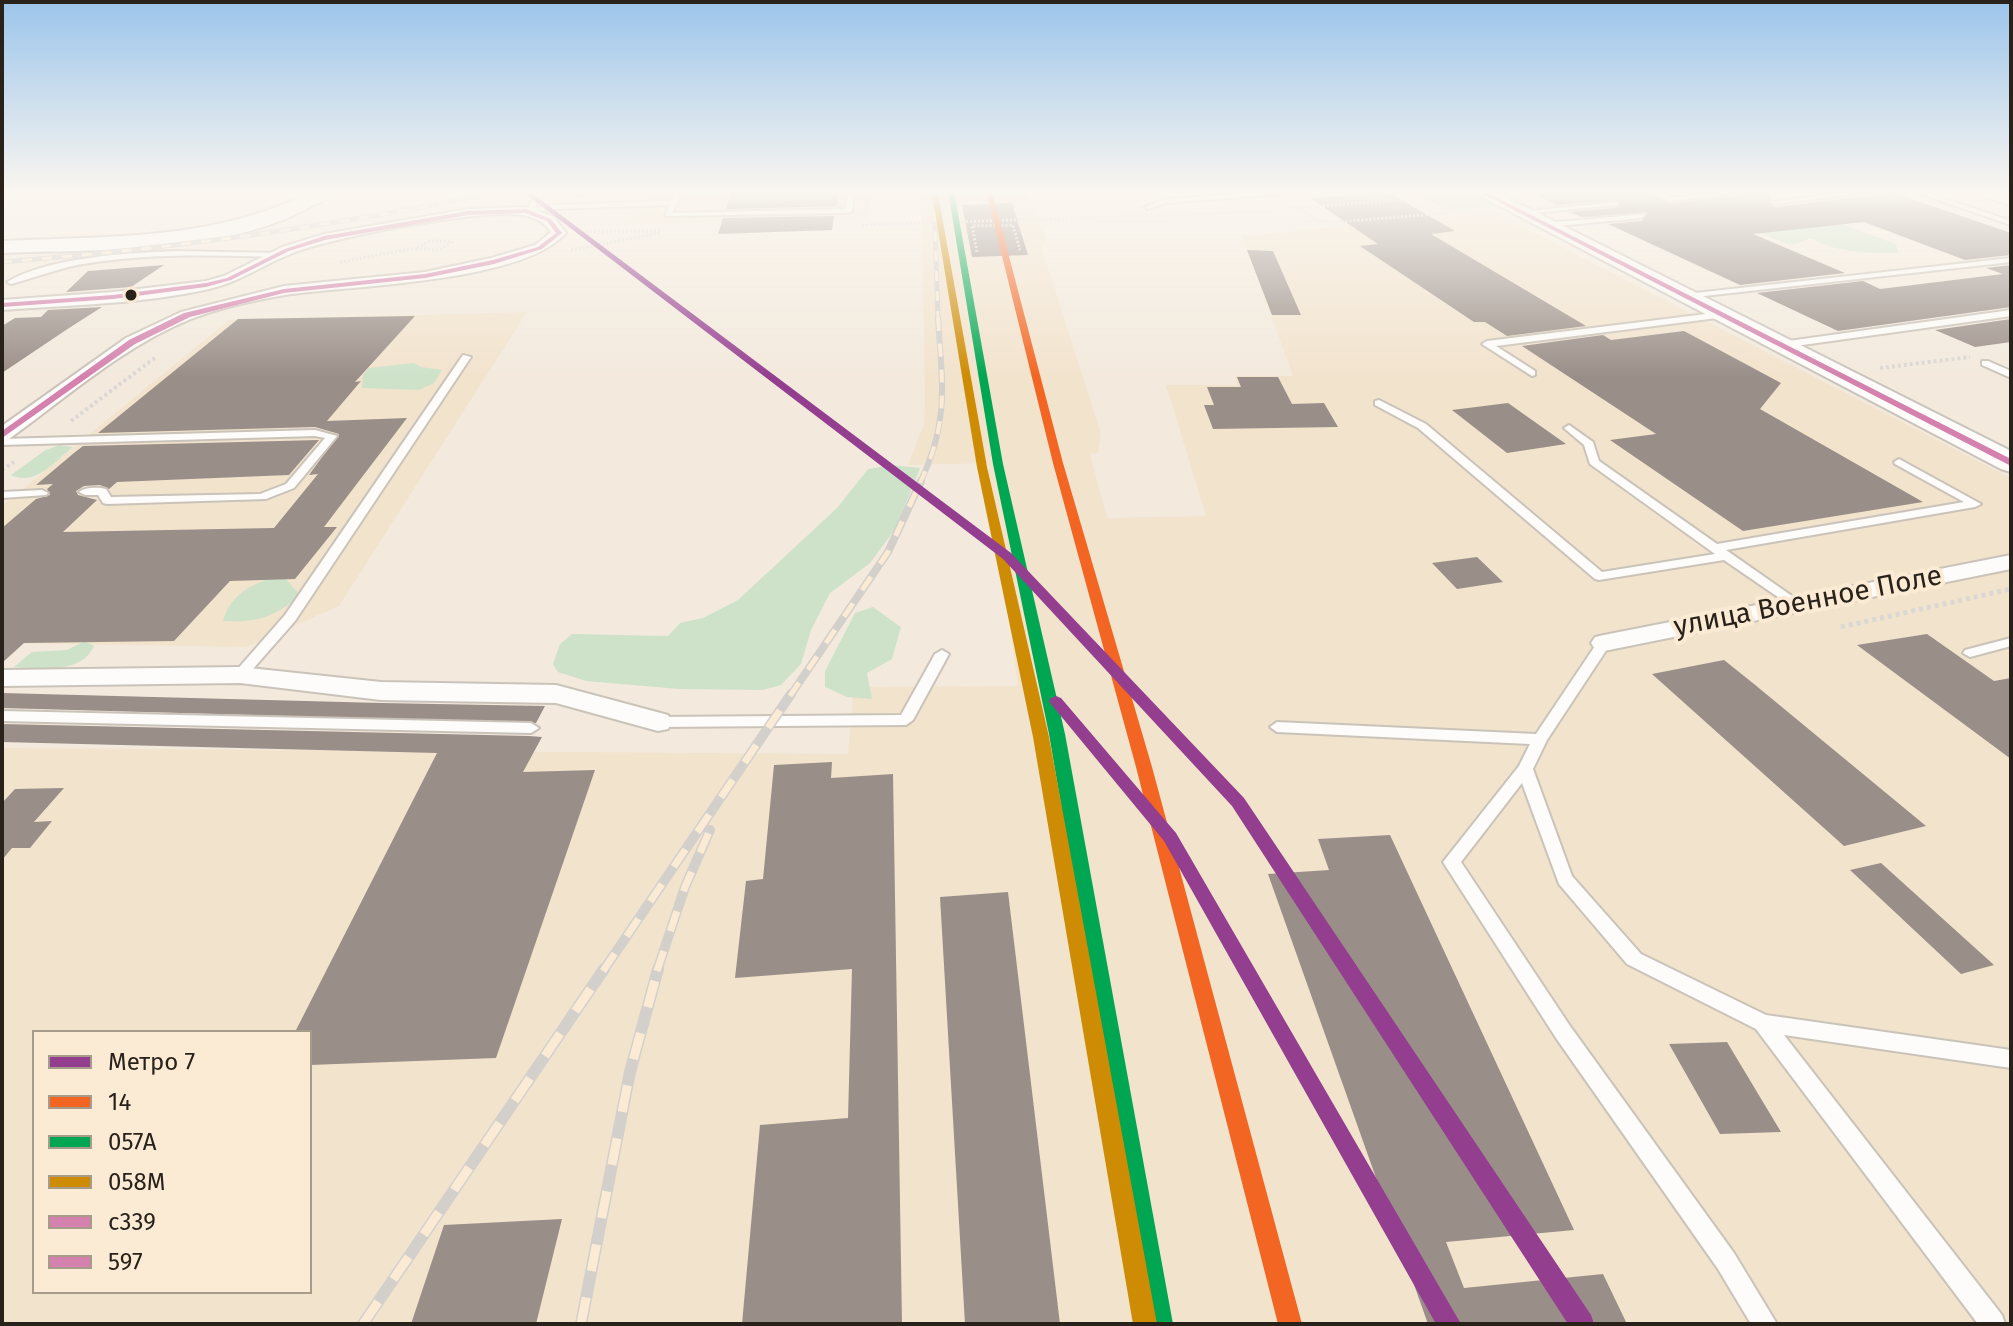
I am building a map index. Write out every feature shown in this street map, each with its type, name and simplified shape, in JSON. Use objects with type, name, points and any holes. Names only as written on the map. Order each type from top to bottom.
[{"type":"street","points":[[2,305],[128,296],[206,285],[229,279],[283,253]]},
{"type":"street","points":[[2,435],[132,342],[187,315],[284,291],[456,270],[524,253]]},
{"type":"street","points":[[1601,253],[2011,463]]},
{"type":"street","name":"улица Военное Поле","points":[[1604,643],[1794,604],[2007,566]]},
{"type":"street","points":[[2,678],[240,675],[381,691],[556,694],[658,722]]},
{"type":"lane","points":[[11,282],[49,269],[100,260],[190,253]]},
{"type":"lane","points":[[223,253],[277,255]]},
{"type":"lane","points":[[1686,296],[2011,260]]},
{"type":"lane","points":[[1781,345],[2011,313]]},
{"type":"lane","points":[[1532,373],[1487,344],[1722,315]]},
{"type":"lane","points":[[240,675],[290,618],[466,357]]},
{"type":"lane","points":[[1985,363],[2011,375]]},
{"type":"lane","points":[[1379,403],[1422,426],[1599,576],[1975,504],[1899,462]]},
{"type":"lane","points":[[1569,428],[1589,444],[1594,462],[1794,604]]},
{"type":"lane","points":[[2,442],[315,433],[332,436],[290,486],[262,497],[107,501],[102,491],[85,492]]},
{"type":"lane","points":[[2,495],[42,493]]},
{"type":"lane","points":[[1970,653],[2011,642]]},
{"type":"lane","points":[[1604,643],[1540,739],[1525,769],[1452,862],[1563,1032],[1726,1261],[1765,1324]]},
{"type":"lane","points":[[658,722],[906,720],[942,654]]},
{"type":"lane","points":[[2,716],[531,728]]},
{"type":"lane","points":[[1277,727],[1540,739]]},
{"type":"lane","points":[[1525,769],[1565,879],[1634,959],[1763,1023],[2011,1059]]},
{"type":"lane","points":[[1763,1023],[1993,1324]]},
{"type":"path","points":[[327,264],[389,253]]},
{"type":"path","points":[[2,470],[168,348]]},
{"type":"path","points":[[1866,370],[1970,356],[1985,363]]},
{"type":"path","points":[[1841,627],[2011,589]]},
{"type":"shaded area","points":[[922,253],[1044,253],[1101,434],[1098,453],[1090,454],[1107,518],[1206,516],[1166,385],[1237,385],[1235,376],[1293,376],[1248,253],[1573,253],[2011,478],[2011,1324],[2,1324],[2,748],[848,754],[854,687],[1018,686],[988,463],[908,465],[924,424]]},
{"type":"shaded area","points":[[527,312],[339,606],[247,647],[2,643],[2,506],[229,320]]},
{"type":"green space","points":[[414,363],[442,370],[434,383],[419,390],[362,388],[363,375],[369,368]]},
{"type":"green space","points":[[59,445],[73,447],[36,475],[20,478],[11,475],[44,451]]},
{"type":"green space","points":[[891,465],[920,468],[896,528],[870,563],[830,593],[811,630],[801,664],[781,685],[763,690],[679,689],[586,681],[558,672],[553,664],[560,644],[572,634],[668,636],[680,623],[703,618],[738,600],[837,508],[868,469]]},
{"type":"green space","points":[[283,576],[300,595],[291,603],[265,617],[223,621],[226,611],[246,590],[263,581]]},
{"type":"green space","points":[[873,607],[901,627],[892,659],[867,673],[872,699],[847,697],[825,687],[825,671],[855,613]]},
{"type":"green space","points":[[85,641],[94,646],[80,662],[70,666],[14,667],[32,652],[67,650]]},
{"type":"building","points":[[971,253],[1028,255],[972,257]]},
{"type":"building","points":[[1248,253],[1274,253],[1301,315],[1272,315]]},
{"type":"building","points":[[1370,253],[1463,253],[1586,326],[1507,336],[1485,322],[1474,322]]},
{"type":"building","points":[[1670,253],[1798,253],[1845,273],[1740,285]]},
{"type":"building","points":[[1946,253],[2011,253],[2011,255],[1965,260]]},
{"type":"building","points":[[164,265],[131,287],[66,292],[88,271]]},
{"type":"building","points":[[2011,265],[2011,307],[1838,331],[1757,293],[1863,281],[1880,289],[2003,274],[1986,268]]},
{"type":"building","points":[[102,307],[2,373],[2,326],[15,318],[41,317],[48,310]]},
{"type":"building","points":[[415,316],[355,382],[361,381],[327,421],[407,418],[324,527],[337,527],[295,579],[230,581],[174,641],[24,643],[2,663],[2,528],[36,499],[50,495],[47,489],[53,484],[36,485],[74,453],[83,446],[319,440],[289,475],[117,482],[109,489],[100,485],[84,486],[76,491],[78,495],[97,500],[63,532],[274,528],[318,474],[309,475],[339,434],[315,427],[98,433],[238,319]]},
{"type":"building","points":[[2011,319],[2011,342],[1975,347],[1935,330]]},
{"type":"building","points":[[1684,331],[1781,383],[1760,409],[1923,502],[1743,531],[1610,440],[1656,434],[1522,346],[1603,335],[1611,340]]},
{"type":"building","points":[[1237,377],[1278,377],[1292,404],[1324,403],[1338,427],[1213,429],[1204,405],[1214,405],[1207,387],[1241,387]]},
{"type":"building","points":[[1508,403],[1566,444],[1507,453],[1452,410]]},
{"type":"building","points":[[1477,557],[1503,582],[1457,589],[1432,563]]},
{"type":"building","points":[[1927,634],[1994,681],[2011,678],[2011,759],[1857,645]]},
{"type":"building","points":[[1724,660],[1926,826],[1844,846],[1652,674]]},
{"type":"building","points":[[2,693],[545,706],[536,723],[2,708]]},
{"type":"building","points":[[2,724],[529,736],[542,737],[523,772],[595,770],[496,1058],[312,1065],[312,1030],[296,1030],[437,753],[2,742]]},
{"type":"building","points":[[832,762],[831,778],[893,774],[902,1324],[742,1324],[760,1125],[848,1118],[852,969],[735,978],[746,881],[763,879],[774,765]]},
{"type":"building","points":[[64,788],[34,822],[52,821],[30,848],[12,848],[2,860],[2,803],[15,789]]},
{"type":"building","points":[[1390,835],[1574,1230],[1446,1242],[1464,1288],[1603,1274],[1627,1324],[1428,1324],[1268,874],[1329,870],[1318,839]]},
{"type":"building","points":[[1881,863],[1994,965],[1961,974],[1850,870]]},
{"type":"building","points":[[1008,892],[1060,1324],[965,1324],[940,897]]},
{"type":"building","points":[[1727,1042],[1781,1132],[1720,1134],[1669,1044]]},
{"type":"building","points":[[562,1219],[536,1324],[411,1324],[444,1225]]},
{"type":"railway","points":[[2,262],[98,253]]},
{"type":"railway","points":[[936,253],[938,319]]},
{"type":"railway","points":[[920,483],[936,440],[942,402],[938,317]]},
{"type":"railway","points":[[790,696],[888,552],[921,481]]},
{"type":"railway","points":[[603,971],[791,694]]},
{"type":"railway","points":[[657,971],[685,887],[710,830]]},
{"type":"railway","points":[[363,1324],[604,969]]},
{"type":"railway","points":[[581,1324],[630,1072],[658,969]]},
{"type":"metro line","name":"7","points":[[607,253],[1007,556],[1238,802],[1582,1324]]},
{"type":"metro line","name":"7","points":[[1056,701],[1170,837],[1449,1324]]},
{"type":"transit line","name":"с339","points":[[2,305],[113,297],[206,285],[229,279],[281,253]]},
{"type":"transit line","name":"с339","points":[[2,435],[132,342],[187,315],[284,291],[425,276],[524,253]]},
{"type":"transit line","name":"058М","points":[[945,253],[982,467],[1041,737],[1145,1324]]},
{"type":"transit line","name":"057А","points":[[962,253],[998,464],[1057,734],[1161,1324]]},
{"type":"transit line","name":"14","points":[[1005,253],[1058,463],[1144,767],[1290,1324]]},
{"type":"transit line","name":"597","points":[[1601,253],[2011,463]]}]
